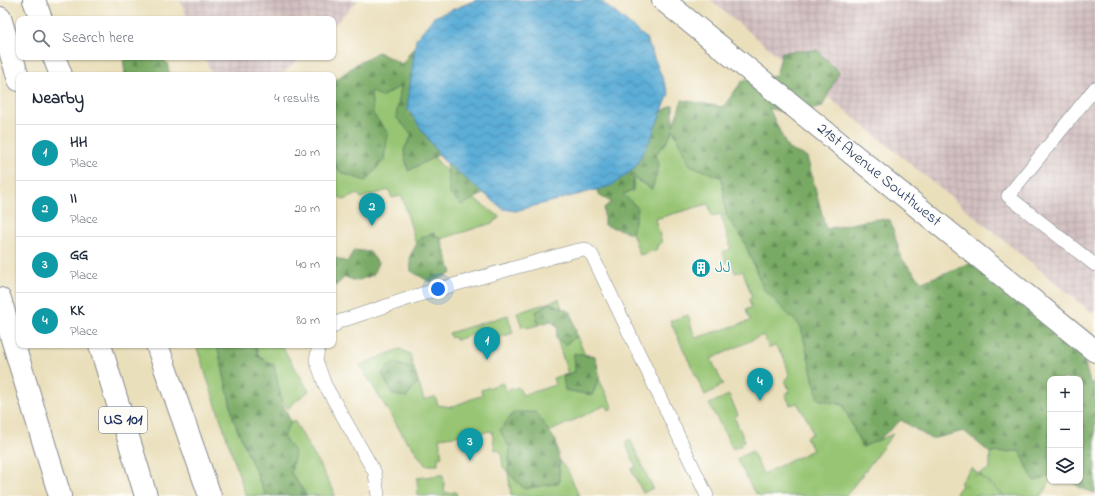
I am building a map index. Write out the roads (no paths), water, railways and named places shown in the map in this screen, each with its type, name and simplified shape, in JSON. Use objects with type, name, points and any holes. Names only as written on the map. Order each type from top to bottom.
[{"type":"main road","points":[[34,0],[40,16]]},
{"type":"main road","name":"21st Avenue Southwest","points":[[663,0],[683,9],[1095,351]]},
{"type":"main road","points":[[0,18],[17,72]]},
{"type":"main road","points":[[55,60],[60,72]]},
{"type":"main road","points":[[0,299],[60,496]]},
{"type":"main road","name":"US 101","points":[[101,348],[146,496]]},
{"type":"main road","points":[[158,348],[210,496]]},
{"type":"lane","points":[[1095,88],[1008,196],[1095,265]]},
{"type":"lane","points":[[336,324],[338,322],[424,293],[585,249],[592,255],[707,496]]},
{"type":"lane","points":[[318,348],[316,360],[325,385],[375,473],[378,496]]},
{"type":"water","points":[[476,0],[600,0],[646,38],[669,94],[650,140],[634,169],[611,186],[515,211],[503,209],[442,159],[407,108],[416,39],[434,17]]},
{"type":"place","name":"II","points":[[372,226]]},
{"type":"place","name":"JJ","points":[[701,268]]},
{"type":"place","name":"HH","points":[[487,360]]},
{"type":"place","name":"KK","points":[[760,401]]},
{"type":"place","name":"GG","points":[[470,461]]}]
